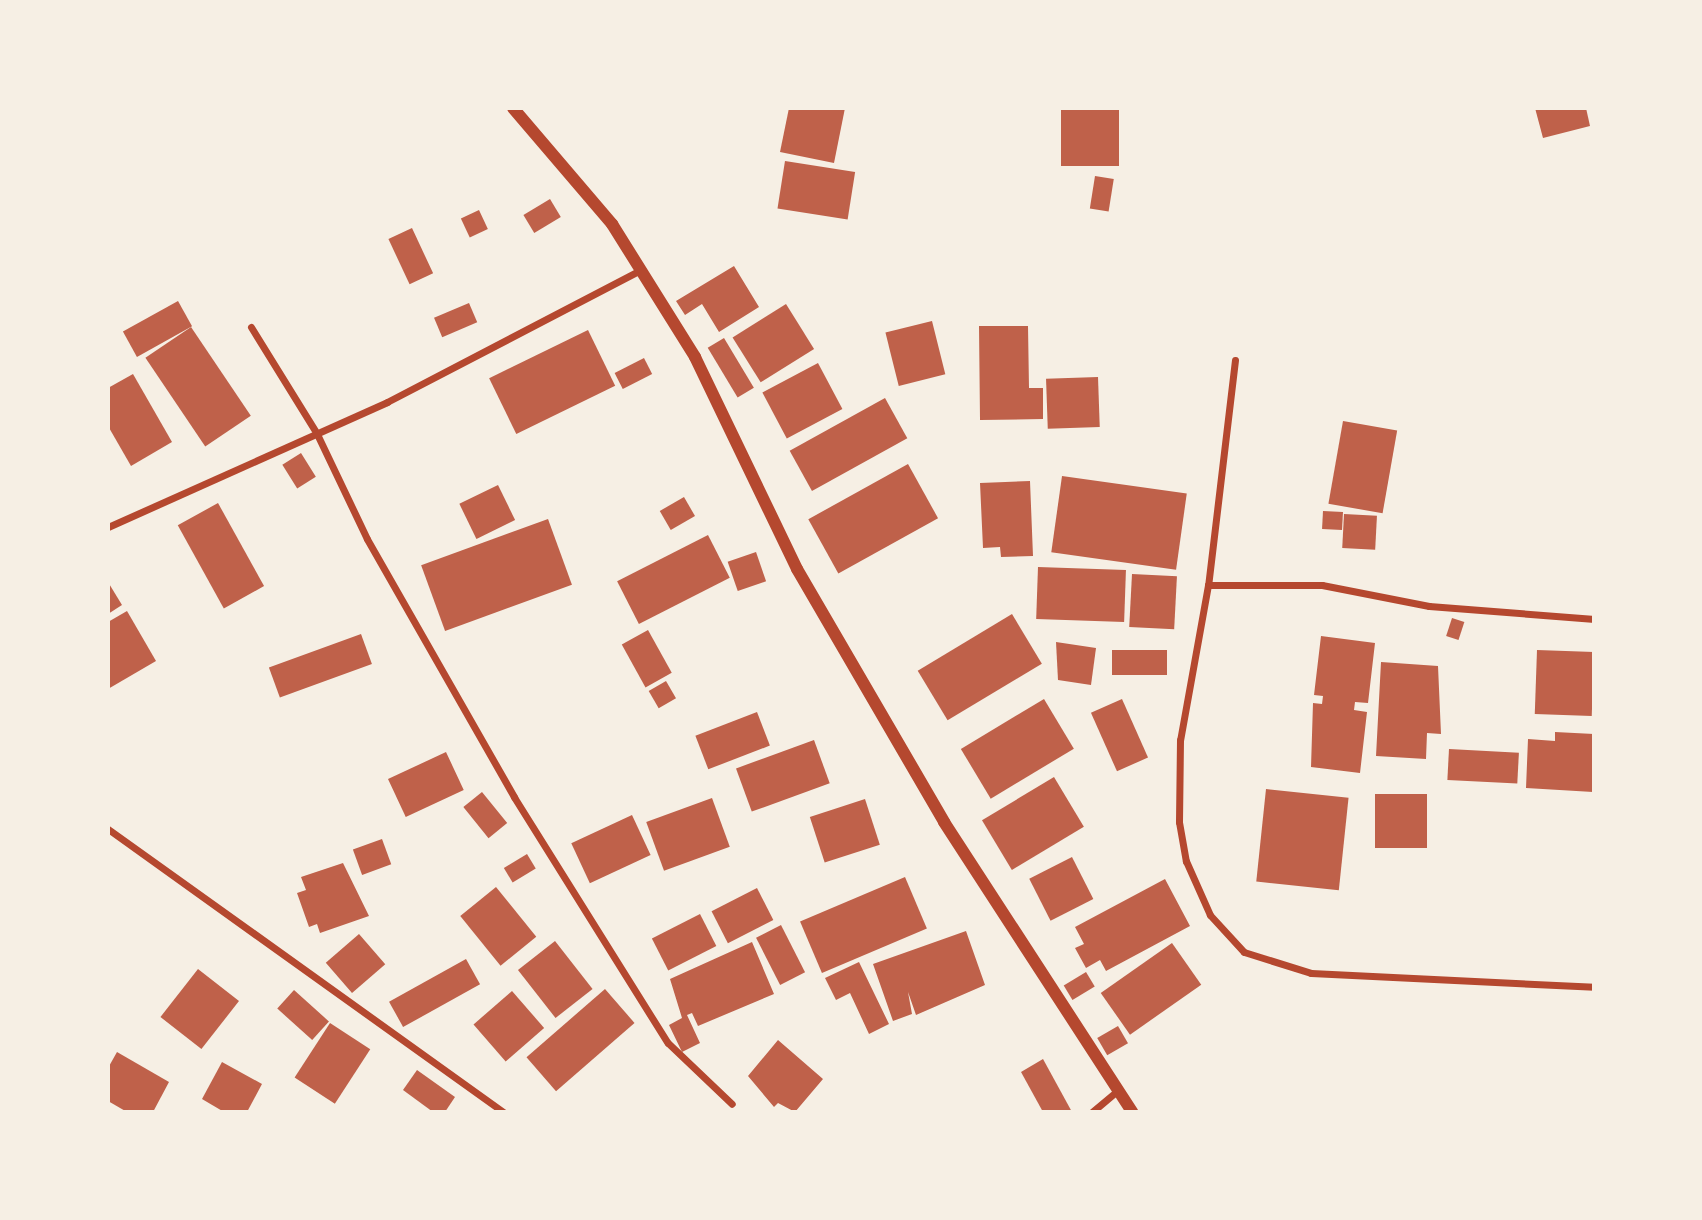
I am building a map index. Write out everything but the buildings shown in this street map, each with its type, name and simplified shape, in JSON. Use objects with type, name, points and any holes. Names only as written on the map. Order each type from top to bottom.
[{"type":"street","points":[[513,108],[612,224],[695,357],[825,617],[944,822],[1132,1111]]},
{"type":"street","points":[[108,527],[317,434],[641,270]]},
{"type":"street","points":[[251,327],[317,434],[405,610],[521,809],[668,1043],[732,1104]]},
{"type":"street","points":[[1236,360],[1208,585],[1180,740],[1179,822],[1185,861],[1226,936],[1267,964],[1311,973],[1594,987]]},
{"type":"street","points":[[1208,585],[1322,586],[1429,606],[1594,619]]},
{"type":"street","points":[[108,829],[504,1111]]},
{"type":"street","points":[[1092,1111],[1118,1090]]}]
